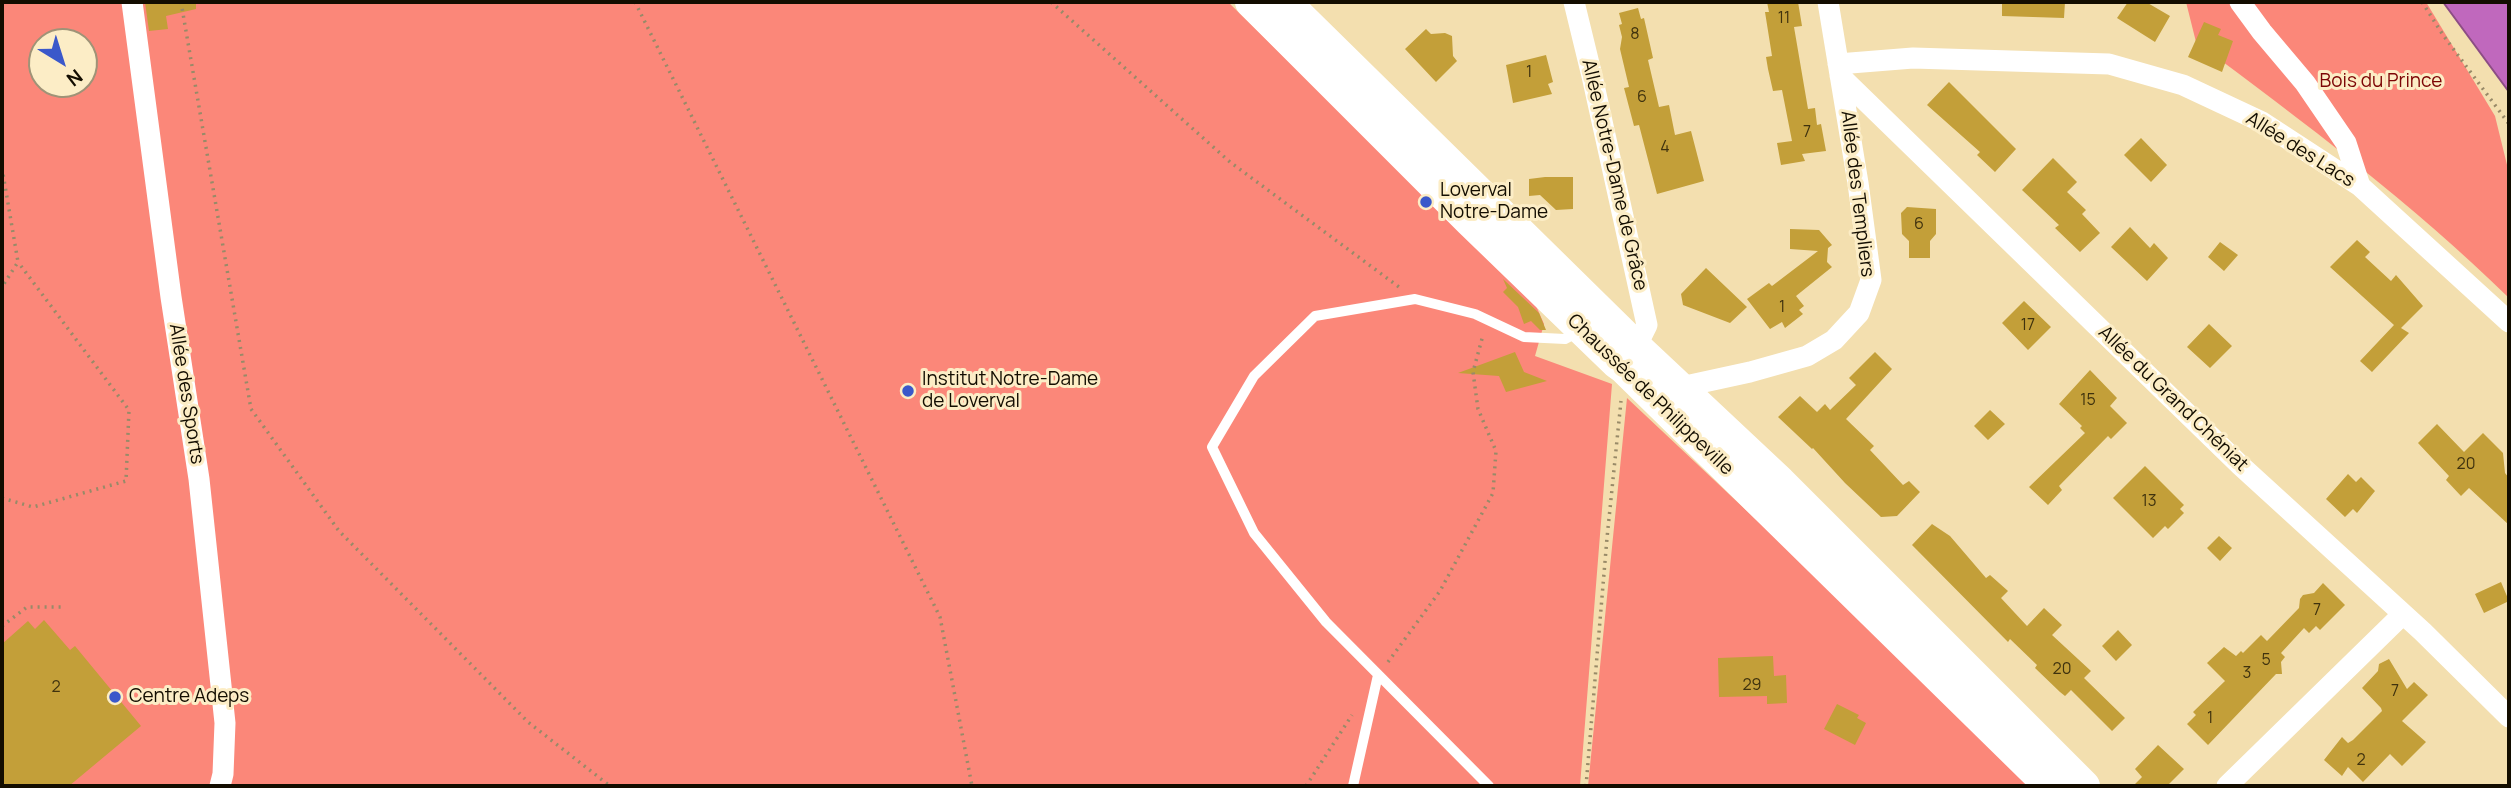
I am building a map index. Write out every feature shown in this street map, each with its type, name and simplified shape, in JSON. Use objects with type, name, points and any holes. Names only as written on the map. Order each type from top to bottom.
[{"type":"main road","name":"Chaussée de Philippeville","points":[[1251,2],[1470,221],[1583,329],[1626,359],[1808,509],[2084,786]]},
{"type":"main road","name":"Chaussée de Philippeville","points":[[1285,2],[1626,359]]},
{"type":"main road","name":"Chaussée de Philippeville","points":[[1671,396],[2050,786]]},
{"type":"street","name":"Allée des Sports","points":[[132,2],[169,284],[199,479],[225,723],[220,786]]},
{"type":"street","name":"Allée Notre-Dame de Grâce","points":[[1574,2],[1647,325],[1626,359]]},
{"type":"street","name":"Allée des Templiers","points":[[1671,396],[1807,356],[1834,340],[1859,313],[1871,280],[1828,2]]},
{"type":"street","points":[[2240,2],[2305,83],[2346,143],[2360,186]]},
{"type":"street","name":"Allée des Lacs","points":[[1839,70],[1913,58],[2109,64],[2183,85],[2262,122],[2360,186],[2509,322]]},
{"type":"street","name":"Allée du Grand Chéniat","points":[[1839,70],[2240,464],[2403,614],[2509,717]]},
{"type":"street","points":[[2227,786],[2403,614]]},
{"type":"lane","points":[[1489,786],[1326,622],[1254,533],[1212,447],[1254,376],[1315,316],[1415,299],[1475,314],[1524,337],[1565,339],[1583,329]]},
{"type":"lane","points":[[1353,786],[1378,675]]},
{"type":"path","points":[[181,2],[251,410],[339,531],[528,722],[610,786]]},
{"type":"path","points":[[635,2],[940,617],[972,786]]},
{"type":"path","points":[[1051,2],[1230,162],[1415,299]]},
{"type":"path","points":[[2422,2],[2509,124]]},
{"type":"path","points":[[2,168],[18,261],[129,410],[126,481],[33,507],[2,498]]},
{"type":"path","points":[[2,287],[18,261]]},
{"type":"path","points":[[1378,675],[1440,591],[1493,493],[1496,451],[1478,409],[1473,372],[1480,340],[1490,321]]},
{"type":"path","points":[[1586,786],[1607,538],[1626,359]]},
{"type":"path","points":[[2,626],[27,607],[62,607]]},
{"type":"path","points":[[1306,786],[1356,708]]},
{"type":"green space","name":"Institut Notre-Dame de Loverval","points":[[2,2],[1228,2],[1534,301],[1544,324],[1535,356],[1612,384],[1580,786],[2,786]]},
{"type":"green space","name":"Bois du Prince","points":[[2186,2],[2426,2],[2495,116],[2509,173],[2509,298],[2396,197],[2317,133],[2196,42]]},
{"type":"green space","points":[[1627,398],[2039,786],[1588,786]]},
{"type":"shaded area","points":[[2443,2],[2509,2],[2509,92]]},
{"type":"building","points":[[145,2],[196,2],[196,9],[166,16],[168,29],[149,31]]},
{"type":"building","points":[[1767,2],[1798,2],[1802,26],[1794,27],[1808,109],[1815,108],[1817,125],[1821,124],[1826,151],[1802,154],[1805,161],[1781,165],[1777,143],[1792,141],[1782,90],[1773,91],[1768,69],[1766,57],[1772,56],[1765,12],[1769,12]]},
{"type":"building","points":[[2002,2],[2065,2],[2064,18],[2002,16]]},
{"type":"building","points":[[2128,2],[2146,2],[2170,16],[2155,42],[2117,18]]},
{"type":"building","points":[[1638,8],[1641,19],[1644,18],[1653,58],[1648,60],[1659,107],[1669,105],[1675,135],[1691,131],[1704,181],[1657,194],[1639,125],[1634,126],[1624,88],[1629,87],[1620,49],[1622,37],[1619,25],[1622,24],[1619,13]]},
{"type":"building","points":[[2204,22],[2221,29],[2218,35],[2233,41],[2222,72],[2188,57]]},
{"type":"building","points":[[1426,29],[1431,34],[1445,33],[1452,36],[1453,56],[1457,61],[1436,82],[1405,49]]},
{"type":"building","points":[[1546,55],[1553,82],[1548,84],[1552,94],[1513,103],[1506,65]]},
{"type":"building","points":[[1949,82],[2016,149],[1995,172],[1977,155],[1980,152],[1927,105]]},
{"type":"building","points":[[2141,138],[2167,165],[2151,182],[2124,155]]},
{"type":"building","points":[[2053,158],[2077,182],[2067,192],[2086,210],[2082,214],[2100,233],[2080,252],[2055,228],[2059,225],[2022,190]]},
{"type":"building","points":[[1573,177],[1573,209],[1556,210],[1540,195],[1529,196],[1529,179]]},
{"type":"building","points":[[1907,207],[1936,209],[1936,234],[1930,241],[1930,258],[1909,258],[1909,241],[1902,234],[1901,213]]},
{"type":"building","points":[[2130,227],[2150,248],[2154,243],[2168,258],[2147,281],[2111,247]]},
{"type":"building","points":[[1790,229],[1819,230],[1832,245],[1828,248],[1827,262],[1832,267],[1796,296],[1804,306],[1799,310],[1803,314],[1785,328],[1782,322],[1770,329],[1747,299],[1769,283],[1772,286],[1818,251],[1790,249]]},
{"type":"building","points":[[2357,240],[2370,252],[2365,257],[2391,281],[2396,275],[2423,306],[2401,328],[2409,333],[2372,372],[2360,361],[2394,325],[2330,267]]},
{"type":"building","points":[[2220,242],[2238,255],[2224,271],[2208,257]]},
{"type":"building","points":[[1706,268],[1747,307],[1730,323],[1683,305],[1681,294]]},
{"type":"building","points":[[1503,279],[1539,313],[1546,330],[1540,330],[1531,321],[1524,324],[1518,307],[1503,292],[1507,288]]},
{"type":"building","points":[[2024,301],[2051,327],[2028,350],[2002,323]]},
{"type":"building","points":[[2209,324],[2232,346],[2210,368],[2187,347]]},
{"type":"building","points":[[1515,352],[1524,372],[1547,381],[1506,392],[1499,376],[1458,373]]},
{"type":"building","points":[[1875,352],[1892,369],[1846,419],[1874,446],[1870,450],[1903,485],[1909,481],[1920,492],[1897,516],[1881,517],[1813,448],[1778,417],[1800,396],[1817,412],[1825,404],[1830,410],[1856,385],[1849,378]]},
{"type":"building","points":[[2090,370],[2117,398],[2110,406],[2127,423],[2111,439],[2108,436],[2059,486],[2062,490],[2048,505],[2029,487],[2085,433],[2080,428],[2082,426],[2059,404]]},
{"type":"building","points":[[1990,410],[2005,424],[1988,440],[1974,426]]},
{"type":"building","points":[[2437,424],[2464,452],[2483,433],[2503,453],[2505,473],[2509,478],[2509,525],[2469,488],[2461,496],[2446,480],[2449,476],[2418,443]]},
{"type":"building","points":[[2145,466],[2184,505],[2180,509],[2184,513],[2168,529],[2165,526],[2153,538],[2113,498]]},
{"type":"building","points":[[2348,474],[2356,482],[2361,477],[2375,491],[2357,513],[2353,509],[2345,517],[2326,499]]},
{"type":"building","points":[[1932,524],[1950,536],[1986,578],[1990,575],[2008,591],[2001,598],[2027,626],[2044,608],[2062,625],[2052,635],[2091,671],[2084,678],[2125,718],[2112,731],[2071,690],[2065,696],[2060,692],[2035,668],[2037,665],[2010,639],[2008,642],[1912,545]]},
{"type":"building","points":[[2219,536],[2232,548],[2220,561],[2207,548]]},
{"type":"building","points":[[2501,582],[2509,601],[2484,613],[2475,594]]},
{"type":"building","points":[[2323,583],[2345,605],[2320,630],[2316,626],[2309,633],[2304,628],[2281,653],[2285,657],[2281,662],[2282,674],[2276,674],[2208,745],[2187,724],[2196,715],[2193,712],[2225,681],[2207,663],[2224,647],[2236,656],[2241,651],[2243,653],[2261,635],[2267,641],[2299,608],[2303,595],[2314,593]]},
{"type":"building","points":[[44,620],[70,650],[75,646],[141,726],[69,786],[2,786],[2,644],[28,621],[35,629]]},
{"type":"building","points":[[2118,630],[2132,645],[2116,661],[2102,646]]},
{"type":"building","points":[[1773,656],[1774,676],[1786,675],[1787,703],[1767,704],[1767,696],[1719,697],[1718,658]]},
{"type":"building","points":[[2389,659],[2407,689],[2414,682],[2428,695],[2402,721],[2426,742],[2402,766],[2390,754],[2363,782],[2348,767],[2342,776],[2324,760],[2342,737],[2348,743],[2353,740],[2382,711],[2362,688],[2378,671],[2379,664]]},
{"type":"building","points":[[1837,704],[1859,715],[1857,718],[1866,723],[1855,745],[1824,729]]},
{"type":"building","points":[[2158,745],[2184,769],[2167,786],[2133,786],[2142,777],[2135,769]]},
{"type":"place","name":"Loverval Notre-Dame","points":[[1426,202]]},
{"type":"place","name":"Institut Notre-Dame de Loverval","points":[[908,391]]},
{"type":"place","name":"Centre Adeps","points":[[115,697]]}]
